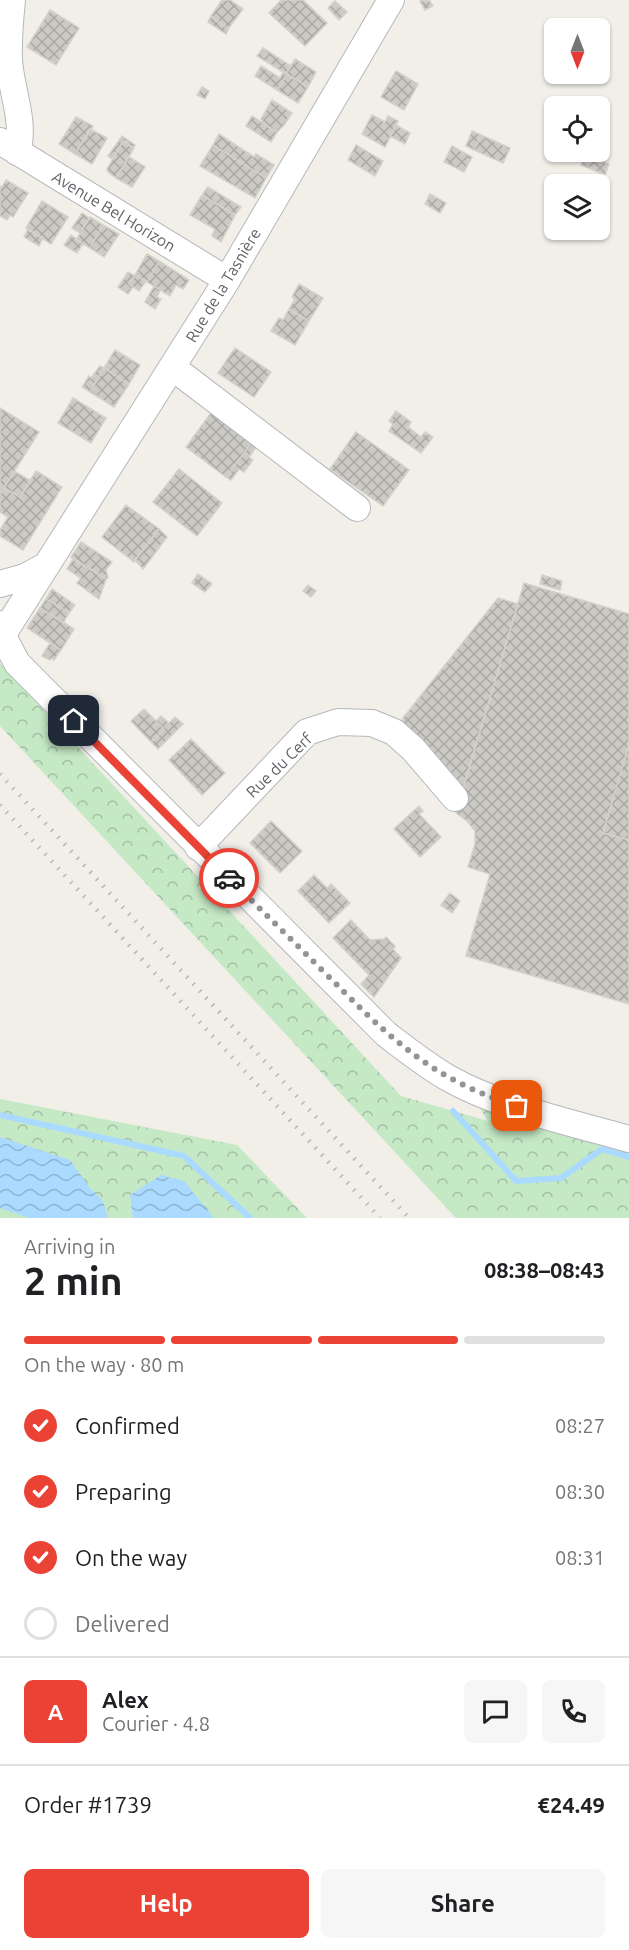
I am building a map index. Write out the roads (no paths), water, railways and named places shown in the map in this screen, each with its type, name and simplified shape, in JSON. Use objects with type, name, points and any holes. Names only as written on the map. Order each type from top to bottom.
[{"type":"street","points":[[9,147],[21,140],[9,62],[9,24],[12,0]]},
{"type":"street","name":"Rue de la Tasnière","points":[[1,633],[47,565],[227,280],[391,0]]},
{"type":"street","name":"Avenue Bel Horizon","points":[[9,147],[227,280]]},
{"type":"street","points":[[172,367],[357,508]]},
{"type":"street","points":[[0,584],[25,577],[47,565]]},
{"type":"street","points":[[1,633],[17,663],[386,1034],[419,1060],[452,1080],[496,1100],[629,1139]]},
{"type":"street","name":"Rue du Cerf","points":[[198,847],[307,732],[338,722],[372,723],[394,732],[413,748],[455,798]]},
{"type":"water","points":[[0,1137],[70,1160],[90,1188],[103,1201],[108,1218],[29,1218],[0,1208]]},
{"type":"water","points":[[161,1175],[184,1181],[214,1218],[133,1218],[130,1195]]},
{"type":"waterway","points":[[453,1111],[516,1181],[561,1178],[602,1149],[629,1157]]},
{"type":"waterway","points":[[0,1115],[184,1156],[250,1218]]},
{"type":"railway","points":[[0,774],[409,1218]]},
{"type":"railway","points":[[0,805],[380,1218]]}]
